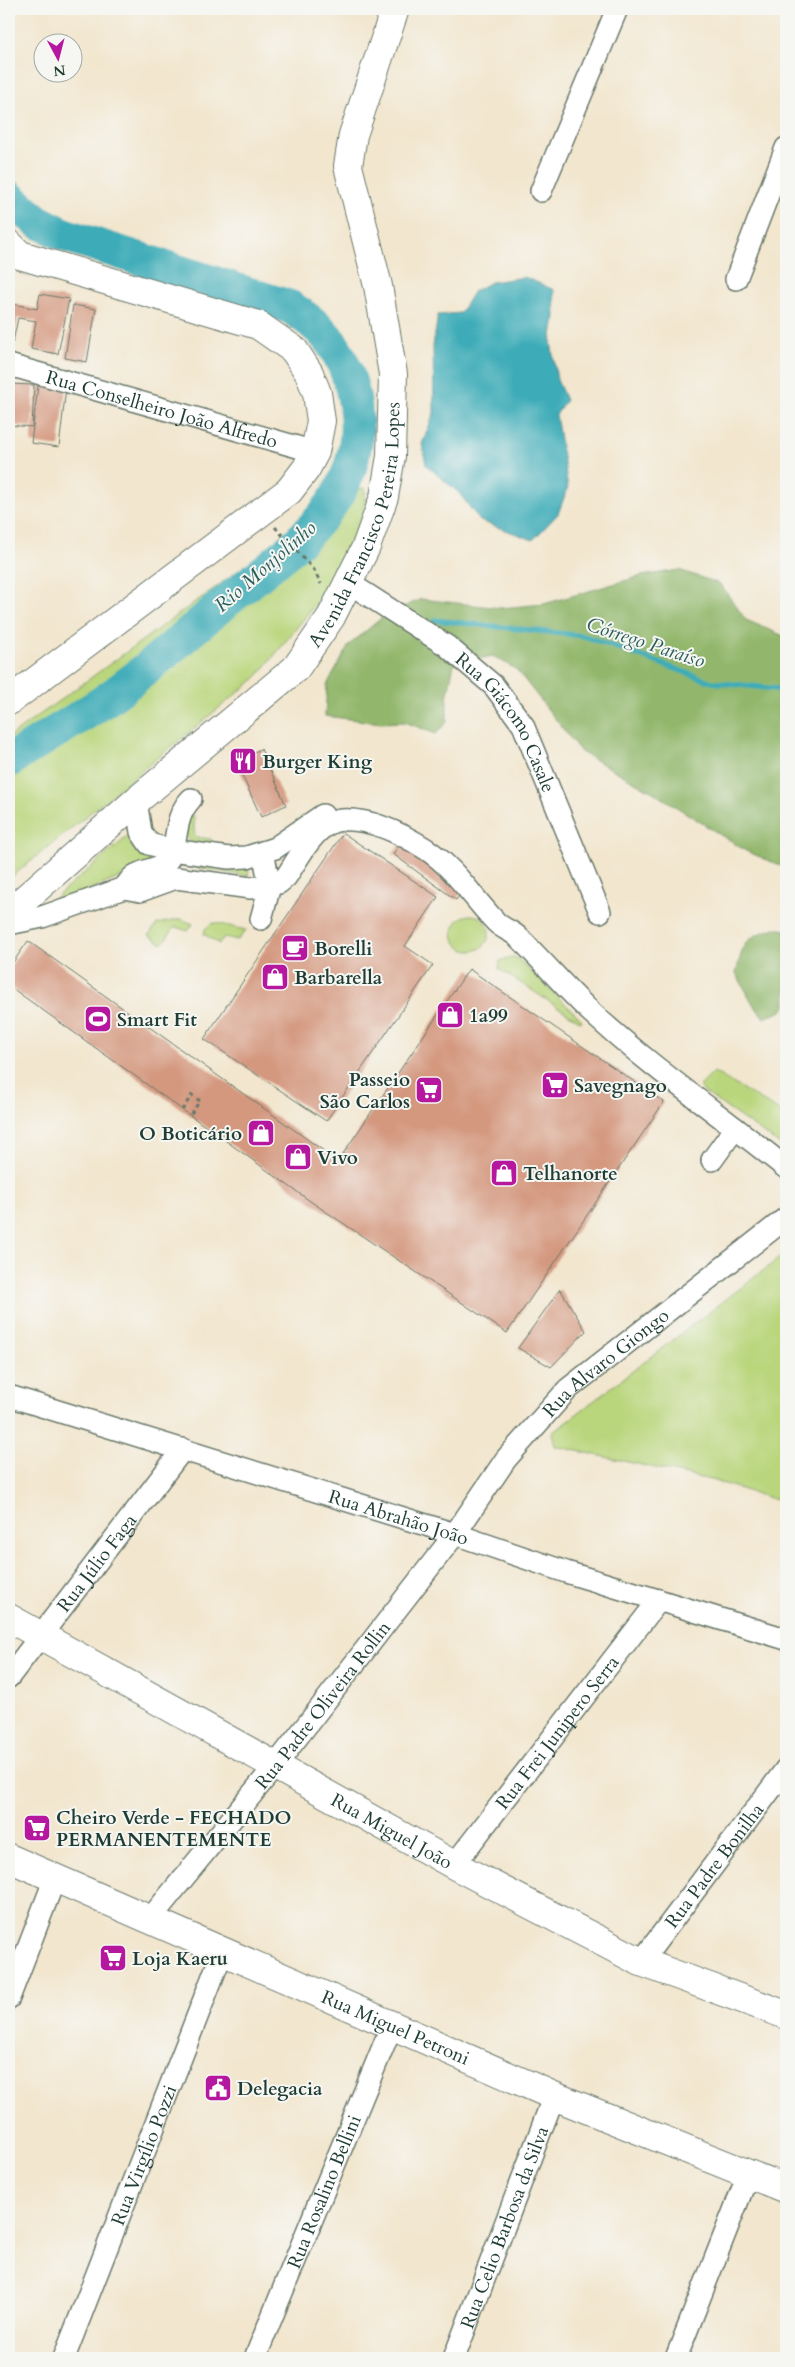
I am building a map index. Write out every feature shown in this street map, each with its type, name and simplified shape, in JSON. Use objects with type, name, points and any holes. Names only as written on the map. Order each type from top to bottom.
[{"type":"main road","name":"Avenida Francisco Pereira Lopes","points":[[9,913],[136,801],[296,668],[330,617],[366,547],[384,496],[391,456],[393,374],[378,286],[348,166],[353,135],[395,9]]},
{"type":"main road","points":[[9,244],[20,255],[258,325],[294,350],[309,372],[317,393],[321,421],[315,452],[306,469],[289,491],[9,700]]},
{"type":"main road","name":"Rua Miguel João","points":[[9,1618],[454,1865],[641,1962],[786,2015]]},
{"type":"main road","name":"Rua Miguel Petroni","points":[[9,1858],[150,1919],[222,1953],[554,2096],[786,2189]]},
{"type":"street","points":[[541,191],[617,9]]},
{"type":"street","points":[[736,279],[786,148]]},
{"type":"street","name":"Rua Conselheiro João Alfredo","points":[[9,366],[315,452]]},
{"type":"street","name":"Rua Giácomo Casale","points":[[349,583],[448,646],[494,686],[524,724],[600,912]]},
{"type":"street","points":[[9,924],[42,917],[124,888],[134,877],[166,862],[172,850],[177,822],[184,807],[191,799]]},
{"type":"street","points":[[136,801],[141,832],[150,844],[172,850],[228,858],[246,857],[275,848],[323,815],[342,809],[380,815],[400,823],[439,844],[469,870],[506,914],[516,936]]},
{"type":"street","points":[[124,888],[140,891],[176,878],[251,888],[270,886],[279,883],[286,877],[317,832],[330,824],[340,820],[353,820],[371,823],[391,830],[428,850],[459,876],[498,924],[516,936],[592,1013],[664,1074],[786,1168]]},
{"type":"street","points":[[353,820],[396,849]]},
{"type":"street","points":[[261,919],[270,886],[263,852]]},
{"type":"street","points":[[712,1160],[735,1128]]},
{"type":"street","name":"Rua Alvaro Giongo","points":[[454,1534],[506,1459],[568,1389],[786,1218]]},
{"type":"street","name":"Rua Abrahão João","points":[[9,1396],[183,1449],[297,1487],[454,1534],[566,1572],[786,1639]]},
{"type":"street","name":"Rua Júlio Faga","points":[[9,1677],[183,1449]]},
{"type":"street","name":"Rua Padre Oliveira Rollin","points":[[150,1919],[275,1766],[454,1534]]},
{"type":"street","name":"Rua Frei Junipero Serra","points":[[454,1865],[659,1600]]},
{"type":"street","name":"Rua Padre Bonilha","points":[[641,1962],[786,1769]]},
{"type":"street","points":[[9,1998],[55,1878]]},
{"type":"street","name":"Rua Virgílio Pozzi","points":[[64,2358],[222,1953]]},
{"type":"street","name":"Rua Rosalino Bellini","points":[[255,2358],[392,2025]]},
{"type":"street","name":"Rua Celio Barbosa da Silva","points":[[454,2358],[554,2096]]},
{"type":"street","points":[[676,2358],[748,2175]]},
{"type":"path","points":[[274,526],[314,570]]},
{"type":"path","points":[[182,1110],[192,1095],[200,1101],[190,1115]]},
{"type":"green space","points":[[365,488],[365,510],[339,566],[315,605],[257,677],[9,879],[9,737],[296,529],[324,497]]},
{"type":"green space","points":[[679,570],[720,584],[746,620],[786,637],[786,868],[746,851],[653,792],[581,752],[517,670],[493,656],[454,664],[447,698],[447,722],[436,734],[405,722],[381,723],[325,716],[327,685],[349,645],[385,615],[421,599],[501,608],[544,604],[641,576]]},
{"type":"green space","points":[[189,814],[193,815],[194,818],[196,837],[211,839],[211,846],[188,839],[186,830]]},
{"type":"green space","points":[[128,836],[133,837],[156,856],[156,863],[52,905],[49,903]]},
{"type":"green space","points":[[179,859],[249,867],[248,876],[179,865]]},
{"type":"green space","points":[[471,915],[478,916],[484,920],[488,926],[488,940],[484,946],[478,950],[471,951],[464,950],[458,946],[454,940],[453,933],[454,926],[458,920],[464,916]]},
{"type":"green space","points":[[181,919],[193,924],[188,931],[175,927],[162,944],[149,935],[157,924]]},
{"type":"green space","points":[[216,923],[246,930],[238,940],[224,937],[219,944],[204,934],[205,929],[210,924]]},
{"type":"green space","points":[[775,928],[786,930],[786,1006],[782,1011],[764,1018],[753,1004],[736,973],[746,943],[751,938]]},
{"type":"green space","points":[[508,958],[517,958],[582,1020],[581,1022],[499,969],[500,961]]},
{"type":"green space","points":[[714,1072],[786,1115],[786,1149],[704,1092],[700,1086]]},
{"type":"green space","points":[[786,1253],[786,1503],[715,1481],[555,1446],[552,1433]]},
{"type":"water","points":[[525,277],[554,290],[555,317],[551,342],[557,380],[566,400],[556,415],[568,487],[558,514],[533,540],[480,521],[459,493],[426,465],[422,444],[434,413],[433,346],[438,315],[460,313],[474,291],[491,282]]},
{"type":"building","points":[[40,294],[69,299],[58,354],[31,349],[36,321],[18,318],[13,342],[9,341],[9,303],[37,309]]},
{"type":"building","points":[[73,305],[96,309],[87,362],[65,358]]},
{"type":"building","points":[[9,384],[34,385],[32,427],[9,425]]},
{"type":"building","points":[[38,385],[66,388],[59,447],[31,443]]},
{"type":"building","points":[[261,749],[286,805],[261,817],[235,760]]},
{"type":"building","points":[[343,833],[438,897],[405,946],[433,965],[326,1121],[204,1039]]},
{"type":"building","points":[[400,844],[463,890],[456,900],[393,854]]},
{"type":"building","points":[[28,941],[338,1161],[469,969],[664,1102],[507,1333],[310,1201],[9,986],[9,968]]},
{"type":"building","points":[[560,1289],[586,1331],[551,1367],[518,1348]]},
{"type":"waterway","name":"Rio Monjolinho","points":[[9,197],[37,221],[65,235],[290,307],[321,330],[336,349],[351,385],[357,427],[354,454],[345,481],[328,509],[304,537],[114,694],[9,761]]},
{"type":"waterway","name":"Córrego Paraíso","points":[[435,620],[584,636],[712,682],[786,690]]},
{"type":"place","name":"Burger King","points":[[243,761]]},
{"type":"place","name":"Borelli","points":[[295,948]]},
{"type":"place","name":"Barbarella","points":[[275,977]]},
{"type":"place","name":"1a99","points":[[450,1015]]},
{"type":"place","name":"Smart Fit","points":[[98,1019]]},
{"type":"place","name":"Savegnago","points":[[555,1085]]},
{"type":"place","name":"Passeio São Carlos","points":[[429,1090]]},
{"type":"place","name":"O Boticário","points":[[261,1133]]},
{"type":"place","name":"Vivo","points":[[298,1157]]},
{"type":"place","name":"Telhanorte","points":[[504,1173]]},
{"type":"place","name":"Cheiro Verde - FECHADO PERMANENTEMENTE","points":[[37,1828]]},
{"type":"place","name":"Loja Kaeru","points":[[113,1958]]},
{"type":"place","name":"Delegacia","points":[[218,2088]]}]
